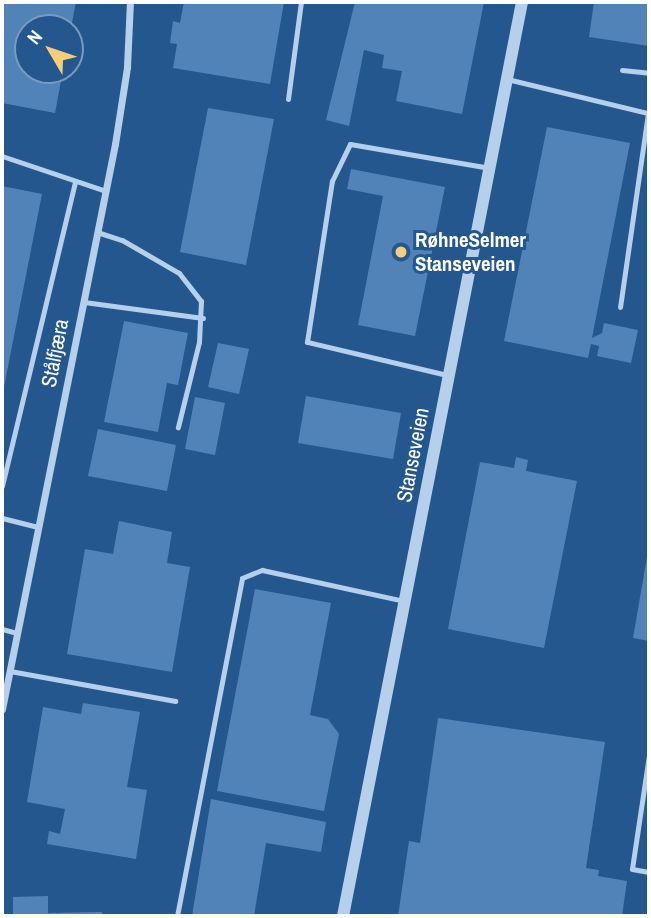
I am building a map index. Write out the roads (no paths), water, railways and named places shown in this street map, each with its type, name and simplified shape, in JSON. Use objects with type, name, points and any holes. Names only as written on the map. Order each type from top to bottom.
[{"type":"street","name":"Stålfjæra","points":[[2,709],[106,191],[127,67],[130,2]]},
{"type":"street","name":"Stanseveien","points":[[343,916],[522,2]]},
{"type":"lane","points":[[288,99],[301,2]]},
{"type":"lane","points":[[622,70],[649,73]]},
{"type":"lane","points":[[507,79],[648,113],[620,307]]},
{"type":"lane","points":[[449,375],[306,342],[332,181],[349,144],[490,168]]},
{"type":"lane","points":[[2,156],[75,183],[106,191]]},
{"type":"lane","points":[[2,486],[75,183]]},
{"type":"lane","points":[[97,232],[122,240],[179,274],[194,289],[203,318],[177,427]]},
{"type":"lane","points":[[84,302],[203,318]]},
{"type":"lane","points":[[2,518],[38,527]]},
{"type":"lane","points":[[177,916],[242,578],[262,570],[404,601]]},
{"type":"lane","points":[[2,629],[17,633]]},
{"type":"lane","points":[[9,671],[175,701]]},
{"type":"lane","points":[[649,755],[632,869],[649,872]]},
{"type":"place","name":"RøhneSelmer Stanseveien","points":[[401,252]]}]
